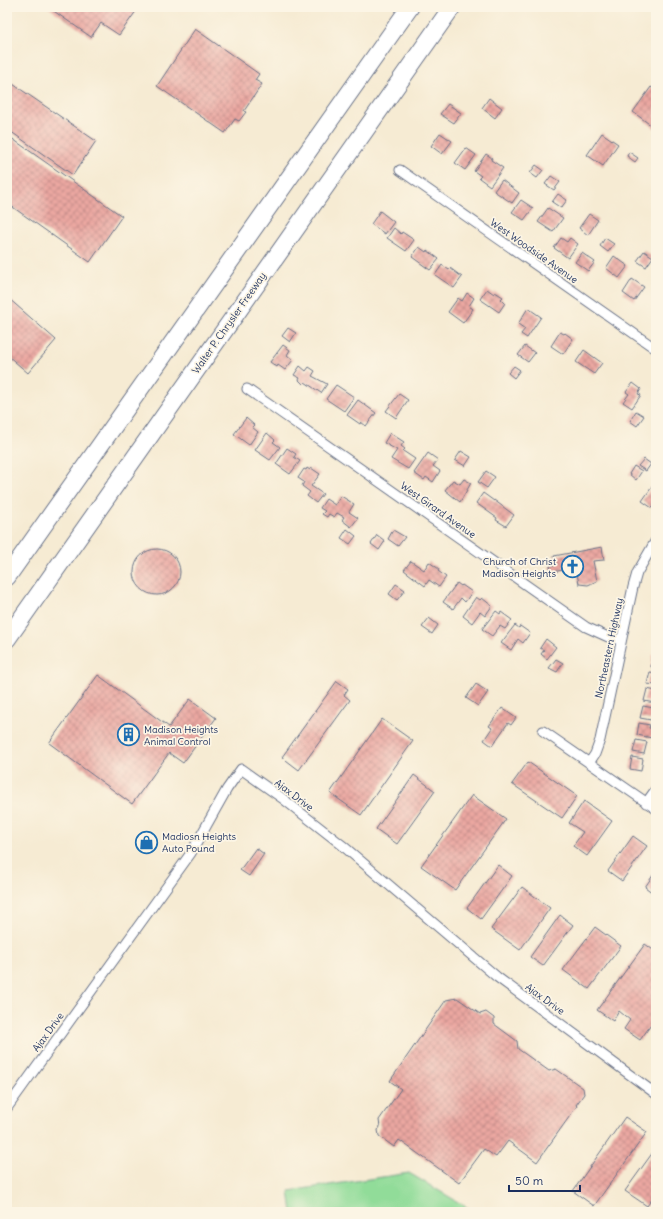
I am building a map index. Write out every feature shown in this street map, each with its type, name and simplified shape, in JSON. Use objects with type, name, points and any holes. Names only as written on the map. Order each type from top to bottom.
[{"type":"highway","points":[[7,577],[410,7]]},
{"type":"highway","name":"Walter P. Chrysler Freeway","points":[[7,639],[452,7]]},
{"type":"street","name":"West Woodside Avenue","points":[[400,170],[656,349]]},
{"type":"street","name":"West Girard Avenue","points":[[247,389],[586,627],[622,640]]},
{"type":"street","name":"Northeastern Highway","points":[[589,763],[595,754],[600,740],[637,573],[656,540]]},
{"type":"street","points":[[543,731],[656,809]]},
{"type":"street","name":"Ajax Drive","points":[[7,1108],[191,853],[228,789],[241,770],[288,803],[347,849],[497,977],[656,1094]]},
{"type":"street","points":[[646,803],[656,789]]},
{"type":"green space","points":[[409,1173],[475,1212],[292,1212],[289,1191]]},
{"type":"building","points":[[48,7],[139,7],[119,35],[101,23],[91,37]]},
{"type":"building","points":[[195,29],[259,74],[255,80],[262,84],[244,111],[246,112],[239,121],[235,119],[225,133],[157,86]]},
{"type":"building","points":[[7,80],[96,141],[73,175],[7,129]]},
{"type":"building","points":[[651,87],[656,90],[656,129],[633,112]]},
{"type":"building","points":[[489,98],[502,108],[495,118],[482,108]]},
{"type":"building","points":[[448,104],[461,113],[454,123],[440,114]]},
{"type":"building","points":[[440,133],[452,141],[442,154],[431,146]]},
{"type":"building","points":[[602,133],[618,144],[603,166],[587,155]]},
{"type":"building","points":[[7,135],[122,216],[90,262],[7,203]]},
{"type":"building","points":[[466,148],[476,155],[465,170],[455,163]]},
{"type":"building","points":[[629,152],[638,158],[635,162],[627,156]]},
{"type":"building","points":[[486,154],[492,158],[491,160],[503,168],[490,186],[479,178],[481,176],[474,171]]},
{"type":"building","points":[[536,165],[543,170],[537,178],[530,173]]},
{"type":"building","points":[[551,176],[560,182],[554,190],[545,184]]},
{"type":"building","points":[[502,180],[519,193],[512,203],[494,191]]},
{"type":"building","points":[[558,194],[567,200],[561,208],[552,202]]},
{"type":"building","points":[[521,200],[533,208],[524,220],[512,212]]},
{"type":"building","points":[[548,208],[563,218],[553,232],[538,222]]},
{"type":"building","points":[[380,211],[394,222],[385,234],[371,224]]},
{"type":"building","points":[[589,214],[598,220],[588,235],[579,228]]},
{"type":"building","points":[[394,228],[401,234],[402,232],[414,240],[406,251],[387,238]]},
{"type":"building","points":[[561,238],[567,242],[570,238],[578,244],[568,258],[554,248]]},
{"type":"building","points":[[605,238],[614,244],[608,252],[600,246]]},
{"type":"building","points":[[419,247],[426,252],[427,250],[439,259],[430,270],[412,257]]},
{"type":"building","points":[[644,251],[653,257],[646,267],[637,261]]},
{"type":"building","points":[[582,253],[595,262],[588,271],[575,262]]},
{"type":"building","points":[[614,256],[628,266],[619,278],[606,268]]},
{"type":"building","points":[[442,265],[449,270],[450,268],[462,277],[454,288],[435,275]]},
{"type":"building","points":[[632,279],[644,287],[634,301],[623,293]]},
{"type":"building","points":[[487,289],[494,294],[495,292],[503,297],[501,299],[505,303],[499,312],[480,299]]},
{"type":"building","points":[[467,293],[474,298],[469,306],[473,309],[463,323],[448,312],[458,298],[462,301]]},
{"type":"building","points":[[7,297],[56,340],[28,373],[7,355]]},
{"type":"building","points":[[528,308],[541,317],[527,338],[521,334],[525,329],[518,324]]},
{"type":"building","points":[[288,328],[296,333],[290,342],[282,336]]},
{"type":"building","points":[[560,332],[565,333],[573,339],[563,354],[551,346]]},
{"type":"building","points":[[283,345],[290,350],[287,355],[293,360],[285,370],[270,362]]},
{"type":"building","points":[[525,346],[535,353],[528,362],[518,355]]},
{"type":"building","points":[[584,350],[602,363],[594,374],[576,362]]},
{"type":"building","points":[[300,366],[306,371],[309,367],[315,371],[312,376],[327,384],[321,393],[305,382],[303,384],[299,380],[300,378],[294,375]]},
{"type":"building","points":[[514,366],[520,370],[514,378],[508,373]]},
{"type":"building","points":[[633,383],[641,389],[638,394],[641,395],[632,408],[623,402],[629,394],[626,392]]},
{"type":"building","points":[[336,385],[354,397],[344,411],[326,399]]},
{"type":"building","points":[[399,394],[408,400],[396,418],[386,411]]},
{"type":"building","points":[[358,400],[376,413],[366,426],[361,422],[360,424],[347,415]]},
{"type":"building","points":[[636,411],[644,416],[637,426],[630,421]]},
{"type":"building","points":[[246,418],[254,425],[252,427],[258,432],[249,445],[234,434]]},
{"type":"building","points":[[267,433],[275,440],[273,442],[280,447],[270,460],[255,450]]},
{"type":"building","points":[[390,433],[404,442],[401,446],[405,449],[403,451],[415,459],[408,469],[391,459],[397,450],[384,443]]},
{"type":"building","points":[[287,448],[296,454],[294,457],[300,461],[290,474],[276,464]]},
{"type":"building","points":[[461,451],[471,457],[465,466],[455,460]]},
{"type":"building","points":[[428,453],[438,460],[433,466],[440,471],[433,482],[426,477],[424,480],[414,473]]},
{"type":"building","points":[[644,459],[651,464],[646,471],[638,466]]},
{"type":"building","points":[[634,466],[642,471],[636,480],[629,474]]},
{"type":"building","points":[[307,468],[310,470],[311,468],[320,474],[311,486],[323,494],[316,503],[307,496],[310,492],[302,486],[304,482],[298,478],[304,469],[306,470]]},
{"type":"building","points":[[486,471],[495,477],[487,488],[478,482]]},
{"type":"building","points":[[464,479],[471,483],[460,502],[445,490],[453,480],[460,484]]},
{"type":"building","points":[[654,484],[656,486],[656,502],[652,508],[642,501]]},
{"type":"building","points":[[483,493],[514,515],[506,526],[496,520],[497,518],[476,503]]},
{"type":"building","points":[[341,496],[354,504],[349,512],[358,518],[351,527],[342,520],[344,517],[337,513],[334,517],[329,514],[327,517],[322,514],[325,511],[320,508],[326,499],[335,505]]},
{"type":"building","points":[[347,529],[356,536],[350,544],[341,538]]},
{"type":"building","points":[[393,530],[405,537],[398,546],[388,539]]},
{"type":"building","points":[[377,535],[385,541],[379,550],[371,544]]},
{"type":"building","name":"Church of Christ Madison Heights","points":[[602,547],[604,560],[593,561],[597,581],[588,585],[579,584],[576,568],[551,572],[550,566],[556,564],[554,556]]},
{"type":"building","points":[[162,549],[166,550],[176,559],[179,563],[179,581],[170,591],[162,595],[152,595],[144,591],[135,581],[134,567],[138,559],[148,550]]},
{"type":"building","points":[[411,561],[424,570],[429,562],[439,569],[438,571],[446,577],[439,587],[429,580],[425,586],[404,570]]},
{"type":"building","points":[[457,583],[472,592],[465,602],[461,598],[453,609],[443,602]]},
{"type":"building","points":[[396,584],[405,590],[397,600],[389,594]]},
{"type":"building","points":[[476,597],[480,600],[482,598],[492,606],[485,616],[480,612],[472,623],[463,616]]},
{"type":"building","points":[[496,611],[500,614],[501,612],[512,620],[505,629],[500,626],[492,636],[482,629]]},
{"type":"building","points":[[429,618],[438,625],[432,634],[422,627]]},
{"type":"building","points":[[515,625],[519,628],[520,626],[530,633],[523,643],[518,639],[511,650],[501,643]]},
{"type":"building","points":[[546,639],[556,647],[547,659],[541,654],[544,650],[540,648]]},
{"type":"building","points":[[653,655],[656,655],[656,668],[651,667]]},
{"type":"building","points":[[556,659],[563,663],[557,672],[549,668]]},
{"type":"building","points":[[650,672],[656,673],[656,685],[647,684]]},
{"type":"building","name":"Madison Heights Animal Control","points":[[98,675],[169,727],[190,699],[216,718],[183,763],[169,753],[132,804],[49,743]]},
{"type":"building","points":[[337,681],[348,689],[344,695],[350,700],[299,770],[282,757]]},
{"type":"building","points":[[476,684],[488,692],[478,706],[466,698]]},
{"type":"building","points":[[647,689],[656,691],[655,703],[644,701]]},
{"type":"building","points":[[643,706],[654,708],[651,720],[640,718]]},
{"type":"building","points":[[502,708],[516,718],[511,725],[508,723],[492,746],[484,740],[492,728],[489,726]]},
{"type":"building","points":[[382,719],[413,741],[361,815],[330,793]]},
{"type":"building","points":[[639,723],[650,725],[649,728],[654,729],[652,738],[637,735]]},
{"type":"building","points":[[636,740],[647,742],[644,754],[633,752]]},
{"type":"building","points":[[632,757],[643,759],[641,771],[630,769]]},
{"type":"building","points":[[528,762],[577,796],[562,818],[512,784]]},
{"type":"building","points":[[414,775],[435,791],[397,844],[376,829]]},
{"type":"building","points":[[472,795],[506,819],[455,890],[421,866]]},
{"type":"building","points":[[584,801],[612,821],[587,856],[573,846],[583,832],[569,823]]},
{"type":"building","name":"Madiosn Heights Auto Pound","points":[[144,833],[157,842],[150,851],[138,841]]},
{"type":"building","points":[[633,836],[647,846],[622,881],[608,871]]},
{"type":"building","points":[[256,848],[264,854],[249,876],[240,870]]},
{"type":"building","points":[[498,865],[512,876],[481,919],[467,908]]},
{"type":"building","points":[[656,871],[656,888],[653,893],[645,887]]},
{"type":"building","points":[[522,887],[550,908],[520,950],[491,929]]},
{"type":"building","points":[[560,915],[573,925],[543,966],[530,957]]},
{"type":"building","points":[[595,927],[621,946],[589,989],[563,970]]},
{"type":"building","points":[[645,944],[656,952],[656,971],[652,976],[656,979],[656,1018],[640,1040],[624,1029],[630,1020],[619,1011],[613,1021],[597,1010]]},
{"type":"building","points":[[457,998],[480,1014],[486,1012],[494,1018],[494,1024],[517,1041],[518,1049],[549,1071],[556,1069],[583,1088],[584,1094],[537,1162],[508,1141],[496,1157],[484,1149],[459,1183],[399,1140],[394,1147],[379,1136],[378,1130],[380,1127],[379,1120],[401,1089],[390,1081],[446,1000]]},
{"type":"building","points":[[625,1117],[647,1132],[594,1206],[573,1191]]},
{"type":"building","points":[[656,1148],[656,1194],[647,1206],[625,1191]]},
{"type":"place","name":"Church of Christ Madison Heights","points":[[572,567]]},
{"type":"place","name":"Madison Heights Animal Control","points":[[129,735]]},
{"type":"place","name":"Madiosn Heights Auto Pound","points":[[147,842]]}]
